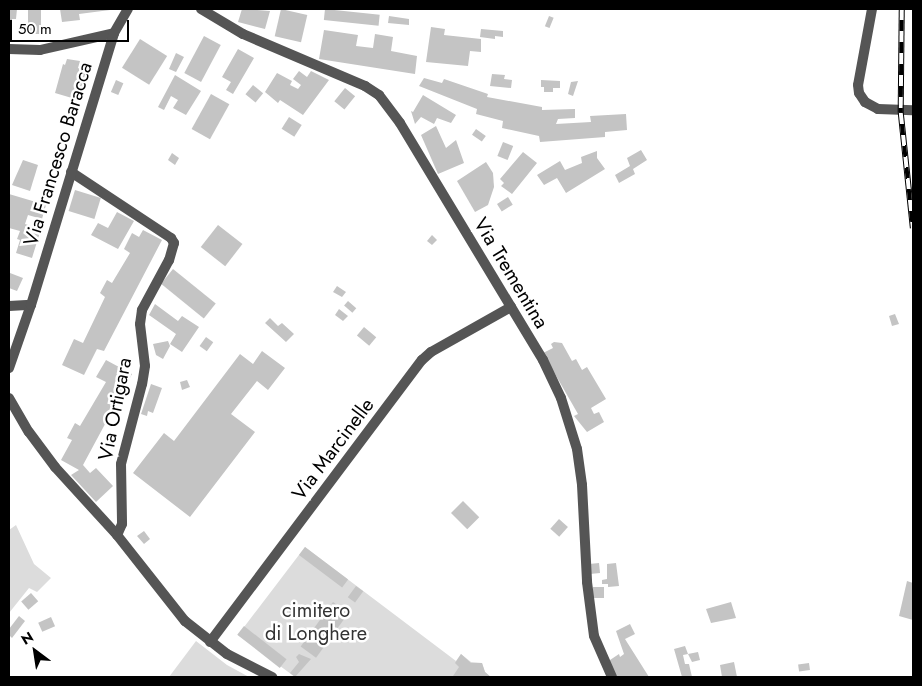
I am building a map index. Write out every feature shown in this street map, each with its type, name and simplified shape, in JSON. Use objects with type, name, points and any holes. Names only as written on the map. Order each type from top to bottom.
[{"type":"street","name":"Via Francesco Baracca","points":[[9,368],[31,305],[114,33],[128,9]]},
{"type":"street","name":"Via Trementina","points":[[201,9],[242,34],[366,86],[379,95],[400,123],[542,360],[570,422],[582,485],[588,582],[594,636],[605,665],[612,677]]},
{"type":"street","points":[[872,9],[858,84],[859,94],[865,102],[878,109],[913,110]]},
{"type":"street","points":[[9,49],[40,50],[114,33]]},
{"type":"street","name":"Via Ortigara","points":[[71,172],[171,238],[174,243],[170,260],[142,310],[140,324],[145,366],[121,464],[122,524],[117,535]]},
{"type":"street","points":[[9,306],[31,305]]},
{"type":"street","name":"Via Marcinelle","points":[[210,642],[422,360],[431,352],[510,306]]},
{"type":"street","points":[[9,398],[29,432],[55,467],[117,535],[174,609],[210,642],[238,661],[272,677]]},
{"type":"green space","points":[[16,525],[34,564],[51,578],[37,592],[29,588],[9,613],[9,530]]},
{"type":"green space","name":"cimitero di Longhere","points":[[305,547],[456,661],[461,654],[471,662],[482,663],[485,672],[490,677],[295,677],[238,635]]},
{"type":"green space","points":[[196,641],[227,665],[249,677],[169,677]]},
{"type":"building","points":[[9,9],[17,9],[16,19],[12,19],[12,30],[9,30]]},
{"type":"building","points":[[28,9],[41,9],[41,34],[28,34]]},
{"type":"building","points":[[60,9],[110,10],[79,14],[80,20],[62,22]]},
{"type":"building","points":[[242,9],[270,11],[265,29],[238,22]]},
{"type":"building","points":[[281,9],[307,15],[301,42],[275,36]]},
{"type":"building","points":[[325,9],[380,15],[379,26],[324,20]]},
{"type":"building","points":[[389,16],[409,19],[409,25],[388,23]]},
{"type":"building","points":[[549,16],[554,18],[550,28],[545,26]]},
{"type":"building","points":[[431,27],[445,29],[444,35],[481,39],[481,52],[470,51],[468,66],[426,62]]},
{"type":"building","points":[[481,29],[503,31],[503,37],[495,36],[495,39],[480,37]]},
{"type":"building","points":[[324,30],[358,35],[356,46],[373,48],[375,34],[393,37],[391,51],[417,56],[415,74],[319,59]]},
{"type":"building","points":[[204,36],[221,45],[201,82],[184,73]]},
{"type":"building","points":[[140,39],[167,56],[149,85],[122,68]]},
{"type":"building","points":[[238,49],[254,58],[233,94],[226,90],[231,82],[222,77]]},
{"type":"building","points":[[176,53],[184,57],[176,72],[169,69]]},
{"type":"building","points":[[67,59],[80,61],[78,68],[90,72],[82,101],[55,93],[63,64],[65,65]]},
{"type":"building","points":[[299,71],[307,77],[311,71],[329,80],[303,115],[280,100],[278,103],[265,92],[277,73],[292,81],[290,85],[298,89],[301,85],[293,79]]},
{"type":"building","points":[[492,74],[505,75],[504,79],[512,80],[511,88],[490,86]]},
{"type":"building","points":[[175,75],[201,91],[186,115],[173,108],[178,100],[171,96],[164,110],[158,107]]},
{"type":"building","points":[[424,78],[442,83],[444,79],[488,94],[487,97],[542,107],[542,110],[575,109],[575,118],[558,119],[556,124],[591,122],[590,116],[626,114],[627,130],[605,132],[605,137],[540,142],[539,136],[502,128],[503,121],[476,114],[477,109],[419,86]]},
{"type":"building","points":[[116,80],[123,83],[118,95],[111,92]]},
{"type":"building","points":[[541,80],[560,81],[560,88],[553,88],[553,92],[544,92],[544,87],[541,87]]},
{"type":"building","points":[[578,81],[573,96],[568,94],[571,82]]},
{"type":"building","points":[[253,85],[263,93],[256,103],[245,94]]},
{"type":"building","points":[[345,88],[355,96],[344,109],[334,101]]},
{"type":"building","points":[[211,94],[229,104],[210,139],[192,129]]},
{"type":"building","points":[[423,95],[456,115],[451,123],[437,118],[434,124],[421,117],[415,124],[411,111],[413,112]]},
{"type":"building","points":[[289,117],[302,125],[294,137],[282,129]]},
{"type":"building","points":[[436,126],[446,148],[456,140],[464,163],[438,174],[421,135]]},
{"type":"building","points":[[476,129],[486,136],[482,142],[472,135]]},
{"type":"building","points":[[503,142],[513,146],[508,160],[497,156]]},
{"type":"building","points":[[641,150],[647,160],[633,169],[635,174],[619,183],[615,175],[630,166],[627,158]]},
{"type":"building","points":[[597,151],[597,158],[605,169],[566,193],[557,178],[544,185],[537,175],[560,161],[565,170],[582,163],[581,157]]},
{"type":"building","points":[[523,152],[537,163],[512,194],[501,186],[504,183],[500,179]]},
{"type":"building","points":[[172,153],[179,158],[175,165],[168,160]]},
{"type":"building","points":[[23,160],[38,165],[30,191],[12,185]]},
{"type":"building","points":[[486,162],[493,173],[494,187],[488,205],[475,212],[457,181]]},
{"type":"building","points":[[75,190],[101,198],[94,219],[69,211]]},
{"type":"building","points":[[9,194],[46,205],[42,219],[28,215],[25,224],[41,229],[32,258],[16,253],[20,240],[17,239],[20,231],[9,228]]},
{"type":"building","points":[[508,197],[513,205],[502,212],[497,204]]},
{"type":"building","points":[[117,212],[134,221],[118,249],[91,235],[98,223],[108,228]]},
{"type":"building","points":[[218,225],[242,244],[225,266],[201,247]]},
{"type":"building","points":[[143,230],[162,240],[104,351],[97,349],[84,375],[62,365],[74,339],[83,343],[105,297],[100,293],[107,280],[112,283],[130,253],[124,249],[132,233],[139,237]]},
{"type":"building","points":[[432,235],[437,240],[432,245],[427,241]]},
{"type":"building","points":[[173,269],[216,304],[204,318],[161,284]]},
{"type":"building","points":[[10,273],[23,278],[17,291],[9,288]]},
{"type":"building","points":[[337,286],[346,292],[342,297],[333,292]]},
{"type":"building","points":[[348,301],[356,308],[352,313],[344,306]]},
{"type":"building","points":[[155,304],[178,321],[182,316],[199,327],[182,352],[170,344],[176,334],[149,315]]},
{"type":"building","points":[[339,309],[348,316],[343,321],[335,315]]},
{"type":"building","points":[[895,314],[899,324],[892,326],[889,316]]},
{"type":"building","points":[[270,318],[278,326],[282,323],[294,334],[286,342],[265,323]]},
{"type":"building","points":[[364,327],[376,337],[369,346],[357,335]]},
{"type":"building","points":[[206,337],[213,342],[207,351],[200,346]]},
{"type":"building","points":[[168,341],[170,346],[163,359],[156,355],[153,344]]},
{"type":"building","points":[[554,342],[562,343],[572,361],[576,359],[582,370],[587,367],[606,399],[591,408],[594,414],[599,412],[604,422],[587,432],[574,416],[578,414],[543,353],[553,348],[551,344]]},
{"type":"building","points":[[262,351],[285,368],[268,390],[257,381],[231,414],[255,432],[190,517],[133,473],[164,433],[174,441],[240,354],[253,364]]},
{"type":"building","points":[[106,360],[132,374],[83,465],[90,473],[96,468],[113,486],[96,502],[71,475],[79,470],[61,460],[72,440],[67,438],[75,423],[80,426],[106,382],[96,377]]},
{"type":"building","points":[[187,380],[190,387],[182,390],[180,382]]},
{"type":"building","points":[[151,384],[162,388],[153,413],[148,411],[147,416],[141,414]]},
{"type":"building","points":[[463,501],[479,517],[467,529],[451,513]]},
{"type":"building","points":[[559,519],[568,527],[559,537],[550,529]]},
{"type":"building","points":[[144,531],[150,539],[144,544],[137,536]]},
{"type":"building","points":[[305,547],[348,579],[342,587],[299,555]]},
{"type":"building","points":[[599,563],[600,573],[590,574],[589,564]]},
{"type":"building","points":[[616,563],[619,586],[608,587],[608,584],[602,584],[602,580],[607,579],[607,564]]},
{"type":"building","points":[[907,581],[913,583],[913,620],[899,616]]},
{"type":"building","points":[[356,586],[363,591],[355,603],[348,597]]},
{"type":"building","points":[[593,587],[604,587],[604,598],[593,598]]},
{"type":"building","points":[[31,593],[38,601],[28,610],[21,602]]},
{"type":"building","points":[[333,602],[348,613],[316,658],[301,646]]},
{"type":"building","points":[[731,602],[736,618],[711,623],[706,609]]},
{"type":"building","points":[[19,616],[25,621],[12,638],[9,635],[9,629]]},
{"type":"building","points":[[51,617],[55,626],[42,632],[38,623]]},
{"type":"building","points":[[630,624],[635,634],[625,639],[649,677],[617,677],[607,662],[619,654],[620,657],[624,654],[616,631]]},
{"type":"building","points":[[244,626],[287,659],[280,668],[237,635]]},
{"type":"building","points":[[685,646],[688,654],[683,655],[685,664],[689,664],[692,677],[682,677],[674,649]]},
{"type":"building","points":[[698,652],[700,660],[692,662],[688,654]]},
{"type":"building","points":[[299,654],[311,659],[295,677],[290,673],[299,662],[296,657]]},
{"type":"building","points":[[461,654],[471,663],[482,663],[485,672],[491,677],[453,676],[459,667],[455,663]]},
{"type":"building","points":[[734,662],[737,677],[722,677],[720,665]]},
{"type":"building","points":[[809,663],[810,670],[799,671],[798,665]]},
{"type":"railway","points":[[902,9],[901,113],[913,228]]}]
